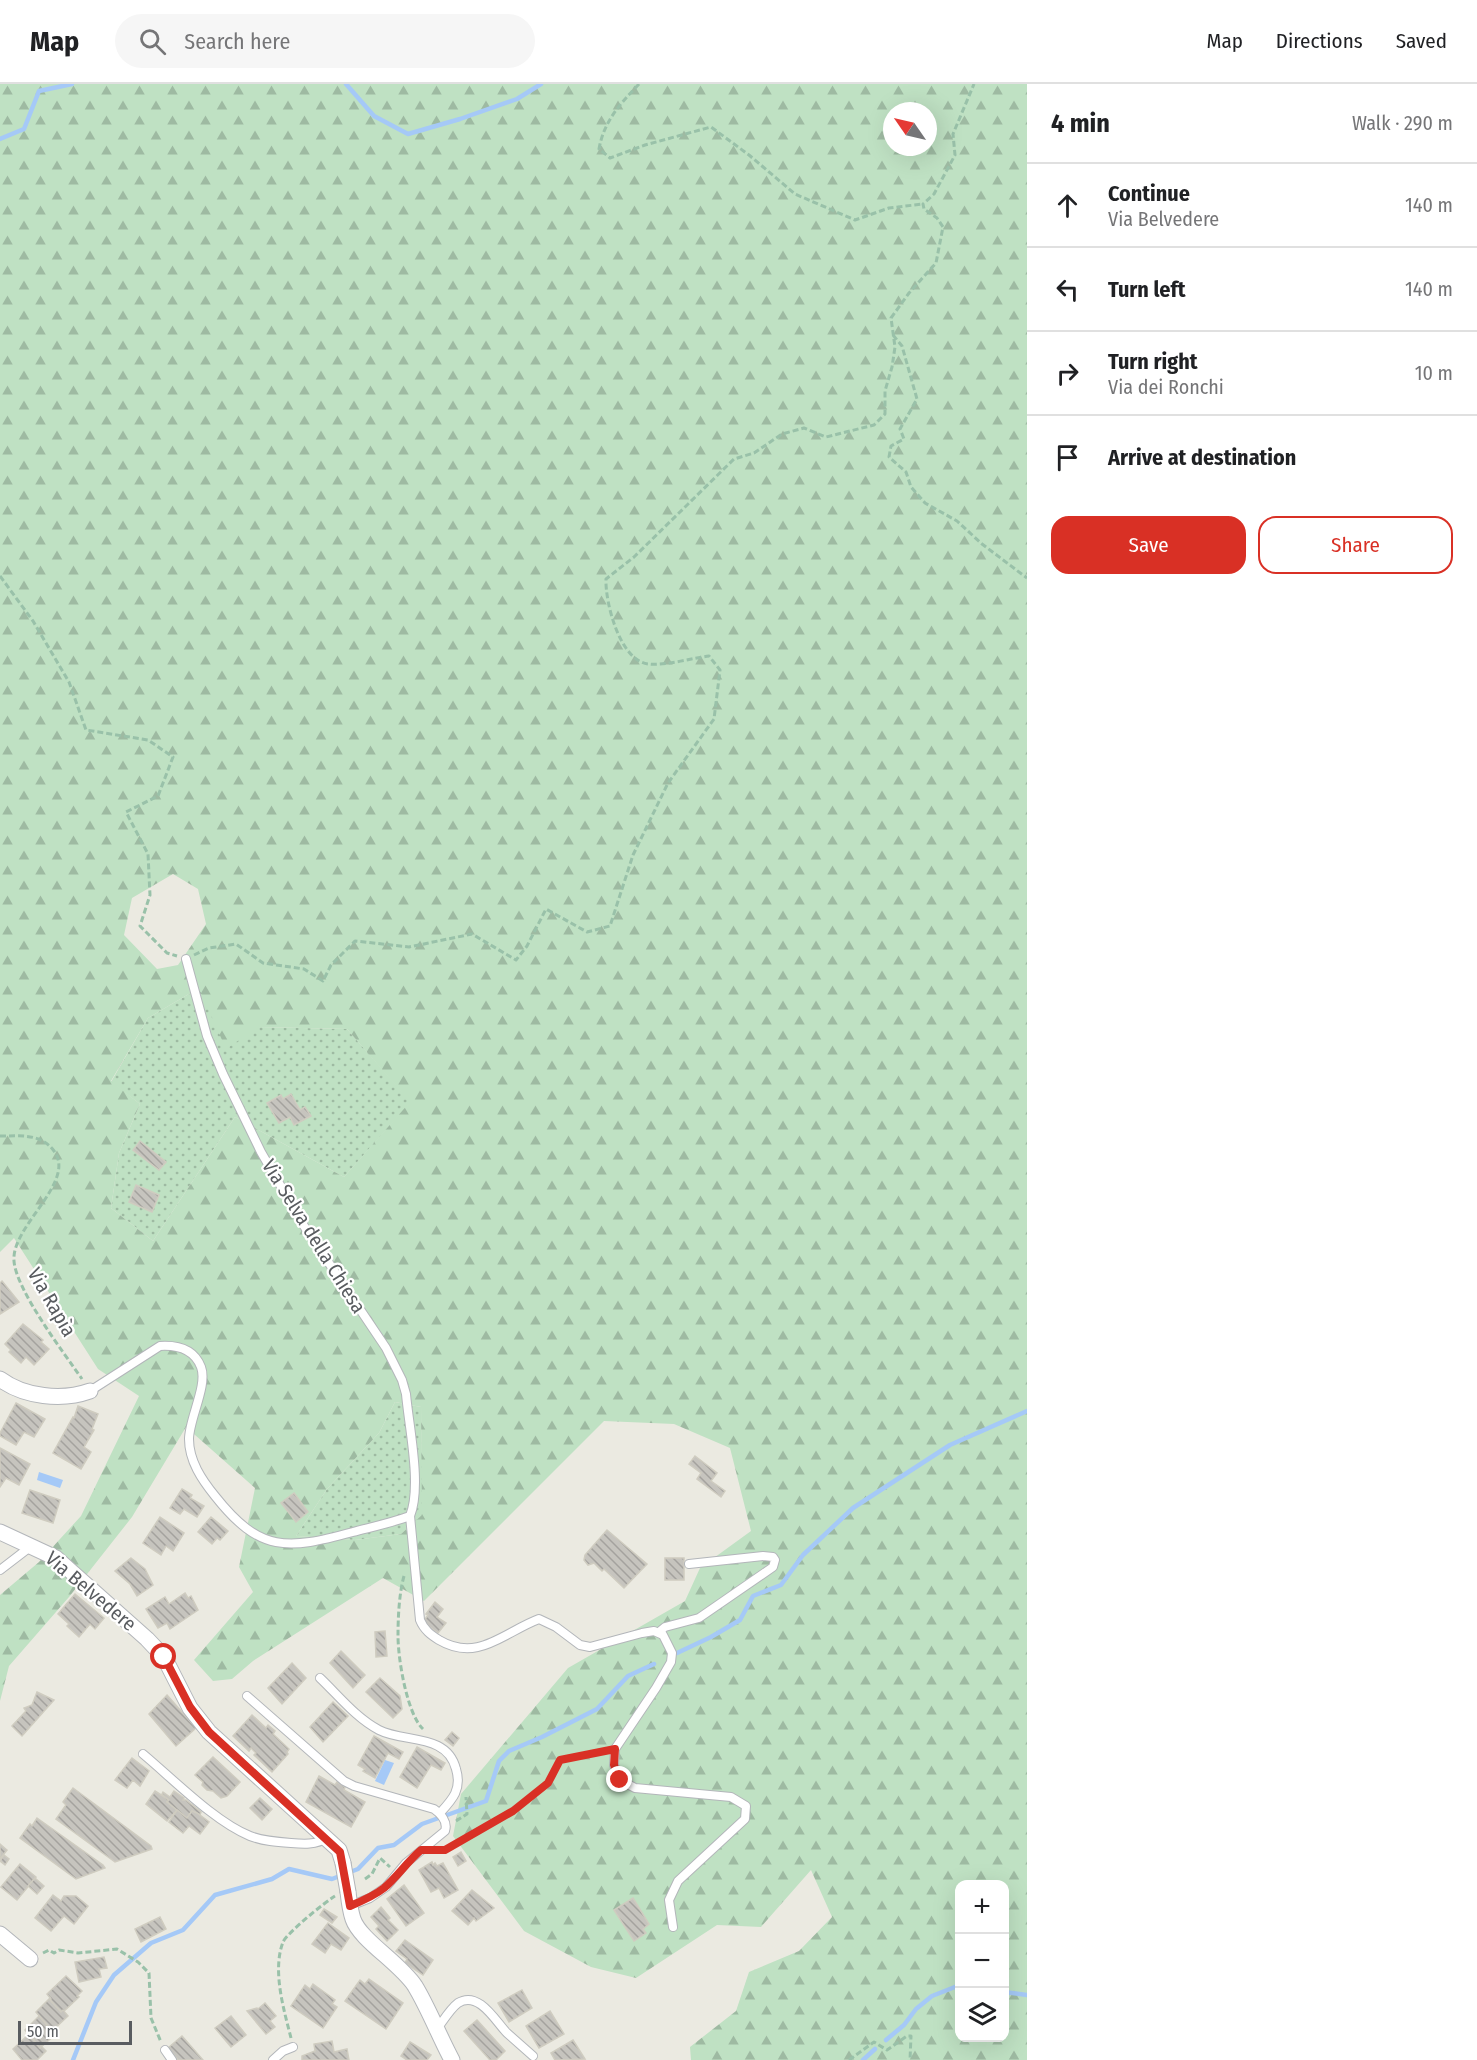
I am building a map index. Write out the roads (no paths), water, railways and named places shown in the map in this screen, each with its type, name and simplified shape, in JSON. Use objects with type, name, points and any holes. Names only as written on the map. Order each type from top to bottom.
[{"type":"street","points":[[0,1379],[14,1388],[33,1394],[72,1395],[90,1391]]},
{"type":"street","name":"Via Belvedere","points":[[0,1532],[56,1558],[152,1644],[164,1657],[190,1707],[209,1732],[340,1852],[344,1863],[348,1902]]},
{"type":"street","points":[[348,1902],[360,1931],[414,1984],[452,2060]]},
{"type":"street","points":[[0,1934],[30,1959]]},
{"type":"lane","name":"Via Selva della Chiesa","points":[[186,959],[207,1036],[261,1152],[302,1224],[386,1348],[402,1380],[406,1394],[416,1487],[410,1516],[420,1620],[426,1630],[434,1637],[454,1647],[467,1649],[487,1646],[539,1619],[556,1627],[580,1645],[590,1647],[642,1633],[659,1632]]},
{"type":"lane","points":[[90,1391],[160,1346],[172,1346],[189,1352],[197,1360],[202,1373],[189,1440],[192,1460],[226,1510],[239,1523],[269,1541],[294,1544],[315,1542],[393,1523],[410,1516]]},
{"type":"lane","points":[[0,1570],[31,1546]]},
{"type":"lane","points":[[673,1926],[669,1900],[678,1881],[745,1819],[746,1806],[730,1797],[635,1788],[620,1780],[614,1765],[615,1749],[671,1662],[672,1653],[669,1645],[659,1632],[665,1627],[699,1618],[773,1567],[776,1560],[773,1557],[763,1556],[689,1564]]},
{"type":"lane","points":[[320,1678],[365,1720],[381,1731],[423,1740],[438,1746],[447,1753],[455,1764],[459,1785],[454,1797],[440,1813]]},
{"type":"lane","points":[[247,1696],[344,1781],[354,1786],[434,1809],[445,1821],[445,1831],[406,1863],[386,1887],[370,1898],[348,1902]]},
{"type":"lane","points":[[143,1754],[215,1815],[248,1835],[275,1842],[304,1844],[321,1842],[327,1838]]},
{"type":"lane","points":[[436,2031],[458,2003],[469,2001],[488,2010],[506,2032],[533,2056]]},
{"type":"lane","points":[[273,2060],[283,2051],[293,2047]]},
{"type":"lane","points":[[165,2050],[172,2060]]},
{"type":"water","points":[[39,1472],[63,1480],[60,1488],[37,1480]]},
{"type":"water","points":[[385,1760],[394,1763],[384,1785],[375,1781]]},
{"type":"waterway","points":[[0,139],[24,129],[39,91],[72,84]]},
{"type":"waterway","points":[[346,84],[374,116],[408,134],[517,99],[541,84]]},
{"type":"waterway","points":[[677,1653],[740,1620],[753,1596],[781,1585],[803,1555],[853,1508],[950,1445],[1027,1411]]},
{"type":"waterway","points":[[73,2060],[96,2002],[114,1975],[151,1943],[183,1930],[215,1895],[272,1879],[289,1869],[332,1879],[358,1869],[378,1848],[394,1845],[422,1824],[486,1801],[499,1761],[509,1751],[597,1709],[628,1676],[654,1664]]},
{"type":"waterway","points":[[886,2040],[932,1996],[955,1987]]},
{"type":"waterway","points":[[1009,1993],[1027,1995]]},
{"type":"waterway","points":[[863,2060],[875,2049]]}]
